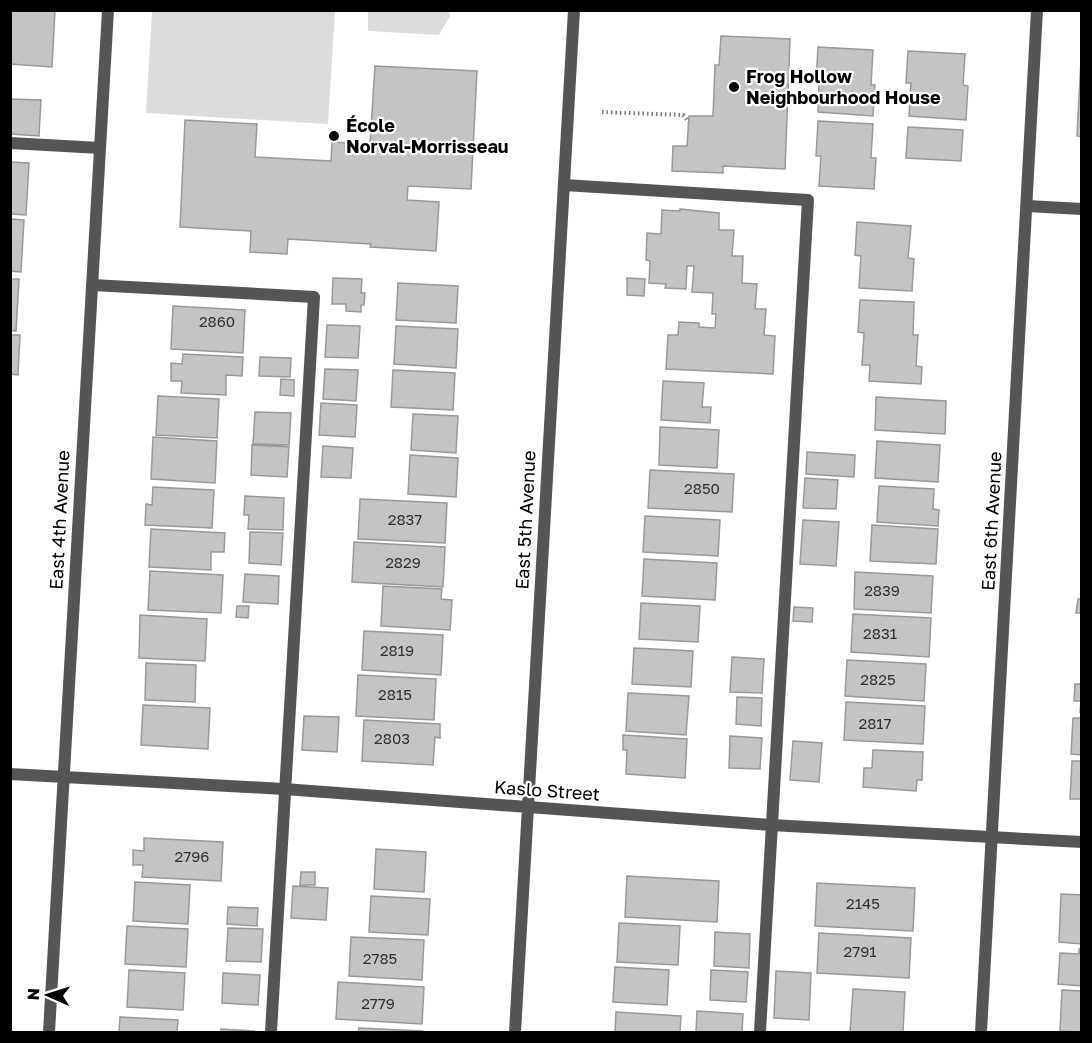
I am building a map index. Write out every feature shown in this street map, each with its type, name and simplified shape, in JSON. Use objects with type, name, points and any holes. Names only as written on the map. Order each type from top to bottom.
[{"type":"street","name":"East 4th Avenue","points":[[49,1032],[108,10]]},
{"type":"street","name":"East 5th Avenue","points":[[515,1032],[574,10]]},
{"type":"street","name":"East 6th Avenue","points":[[981,1032],[1037,10]]},
{"type":"street","points":[[10,143],[100,148]]},
{"type":"street","points":[[564,185],[808,200],[759,1032]]},
{"type":"street","points":[[1027,206],[1082,209]]},
{"type":"street","points":[[92,285],[314,297],[271,1032]]},
{"type":"street","name":"Kaslo Street","points":[[10,774],[284,789],[771,825],[1082,842]]},
{"type":"path","points":[[602,112],[683,115],[689,122]]},
{"type":"shaded area","points":[[152,11],[335,11],[328,124],[146,113]]},
{"type":"shaded area","points":[[368,11],[449,11],[450,16],[439,35],[368,31]]},
{"type":"building","points":[[10,10],[55,10],[52,67],[10,64]]},
{"type":"building","points":[[721,36],[790,39],[785,169],[723,166],[723,173],[672,171],[673,146],[687,146],[689,116],[713,116],[715,65],[719,65]]},
{"type":"building","points":[[818,47],[873,50],[871,85],[875,85],[873,116],[818,112],[819,83],[816,82]]},
{"type":"building","points":[[908,51],[965,54],[963,85],[968,86],[966,120],[909,116],[911,83],[906,83]]},
{"type":"building","points":[[1082,59],[1082,137],[1077,136]]},
{"type":"building","points":[[375,66],[477,71],[471,189],[408,186],[407,200],[439,202],[436,251],[288,239],[287,254],[250,252],[251,231],[180,227],[185,120],[257,124],[255,157],[331,161],[332,142],[370,144]]},
{"type":"building","points":[[10,99],[41,100],[39,136],[10,134]]},
{"type":"building","points":[[818,121],[873,124],[871,158],[876,158],[874,189],[819,186],[821,156],[816,156]]},
{"type":"building","points":[[908,127],[963,130],[961,161],[906,158]]},
{"type":"building","points":[[10,162],[29,163],[26,215],[10,214]]},
{"type":"building","points":[[680,209],[719,213],[719,230],[734,230],[732,256],[743,256],[742,283],[757,284],[755,309],[766,309],[764,335],[775,336],[773,374],[666,369],[668,335],[678,335],[679,322],[699,323],[699,327],[715,328],[716,314],[712,314],[713,293],[692,292],[694,266],[687,266],[686,289],[665,288],[666,284],[649,283],[650,261],[646,260],[647,233],[661,234],[662,210],[680,211]]},
{"type":"building","points":[[10,219],[24,220],[21,272],[10,271]]},
{"type":"building","points":[[857,222],[911,226],[908,258],[914,259],[912,291],[859,288],[861,256],[855,255]]},
{"type":"building","points":[[333,278],[362,279],[361,293],[365,293],[361,312],[346,311],[346,304],[332,304]]},
{"type":"building","points":[[627,278],[645,279],[644,296],[627,295]]},
{"type":"building","points":[[10,279],[19,279],[16,331],[10,330]]},
{"type":"building","points":[[398,283],[458,286],[456,323],[396,320]]},
{"type":"building","points":[[860,300],[914,302],[913,335],[918,335],[916,366],[922,367],[921,384],[869,381],[870,365],[862,365],[864,333],[858,332]]},
{"type":"building","points":[[173,306],[245,310],[243,353],[171,349]]},
{"type":"building","points":[[327,325],[360,326],[358,358],[325,357]]},
{"type":"building","points":[[396,326],[458,329],[456,368],[394,364]]},
{"type":"building","points":[[10,335],[20,335],[18,375],[10,374]]},
{"type":"building","points":[[183,354],[243,357],[242,376],[226,375],[226,395],[181,393],[182,381],[171,381],[171,363],[182,364]]},
{"type":"building","points":[[260,357],[291,358],[290,377],[259,376]]},
{"type":"building","points":[[325,369],[358,370],[356,401],[323,399]]},
{"type":"building","points":[[393,370],[455,373],[453,410],[391,407]]},
{"type":"building","points":[[281,379],[294,380],[294,396],[280,395]]},
{"type":"building","points":[[663,381],[704,383],[702,407],[711,407],[710,423],[661,420]]},
{"type":"building","points":[[158,396],[219,399],[217,438],[156,435]]},
{"type":"building","points":[[876,397],[946,401],[945,434],[875,430]]},
{"type":"building","points":[[321,403],[357,405],[355,437],[319,435]]},
{"type":"building","points":[[255,412],[291,413],[289,445],[253,444]]},
{"type":"building","points":[[413,414],[458,416],[456,453],[411,450]]},
{"type":"building","points":[[660,427],[719,430],[717,468],[659,465]]},
{"type":"building","points":[[153,437],[217,441],[215,483],[151,479]]},
{"type":"building","points":[[877,441],[940,445],[938,482],[875,478]]},
{"type":"building","points":[[252,445],[289,447],[287,477],[251,475]]},
{"type":"building","points":[[323,446],[353,448],[351,478],[321,477]]},
{"type":"building","points":[[807,452],[855,455],[854,477],[806,474]]},
{"type":"building","points":[[410,455],[458,458],[456,497],[408,494]]},
{"type":"building","points":[[650,470],[734,474],[732,512],[648,508]]},
{"type":"building","points":[[805,478],[838,480],[836,509],[803,508]]},
{"type":"building","points":[[879,486],[934,489],[933,509],[939,510],[938,526],[877,522]]},
{"type":"building","points":[[153,487],[214,490],[212,528],[145,525],[146,504],[152,505]]},
{"type":"building","points":[[245,496],[284,498],[283,530],[248,529],[249,515],[244,515]]},
{"type":"building","points":[[360,499],[447,503],[445,543],[358,539]]},
{"type":"building","points":[[645,516],[720,520],[718,556],[643,552]]},
{"type":"building","points":[[803,520],[839,522],[836,566],[800,564]]},
{"type":"building","points":[[872,525],[938,529],[936,564],[870,561]]},
{"type":"building","points":[[151,529],[225,533],[224,552],[211,552],[211,570],[149,567]]},
{"type":"building","points":[[250,532],[283,533],[281,565],[249,563]]},
{"type":"building","points":[[354,542],[445,547],[443,587],[352,582]]},
{"type":"building","points":[[644,559],[717,563],[715,600],[642,596]]},
{"type":"building","points":[[150,571],[223,575],[221,613],[148,610]]},
{"type":"building","points":[[855,572],[933,576],[931,613],[854,609]]},
{"type":"building","points":[[245,574],[279,576],[278,604],[243,602]]},
{"type":"building","points":[[383,586],[442,589],[441,599],[452,600],[450,630],[381,626]]},
{"type":"building","points":[[1078,599],[1082,599],[1082,613],[1076,613]]},
{"type":"building","points":[[641,603],[700,606],[698,642],[639,639]]},
{"type":"building","points":[[237,606],[249,606],[248,618],[236,617]]},
{"type":"building","points":[[794,607],[813,608],[812,622],[793,621]]},
{"type":"building","points":[[853,614],[931,618],[929,657],[851,652]]},
{"type":"building","points":[[140,615],[207,619],[205,661],[139,658]]},
{"type":"building","points":[[364,631],[443,635],[441,675],[362,670]]},
{"type":"building","points":[[634,648],[693,651],[691,687],[632,684]]},
{"type":"building","points":[[732,657],[764,659],[762,693],[730,692]]},
{"type":"building","points":[[847,660],[926,664],[924,701],[845,696]]},
{"type":"building","points":[[146,663],[196,665],[195,702],[145,700]]},
{"type":"building","points":[[358,675],[436,679],[434,720],[356,716]]},
{"type":"building","points":[[1075,684],[1082,684],[1082,712],[1080,712],[1081,701],[1074,701]]},
{"type":"building","points":[[628,693],[689,696],[686,735],[626,731]]},
{"type":"building","points":[[737,697],[762,698],[761,726],[736,724]]},
{"type":"building","points":[[846,702],[925,706],[923,744],[844,740]]},
{"type":"building","points":[[143,705],[210,708],[208,749],[141,745]]},
{"type":"building","points":[[304,716],[339,717],[337,752],[302,750]]},
{"type":"building","points":[[1073,718],[1082,718],[1082,755],[1071,754]]},
{"type":"building","points":[[364,720],[440,724],[440,738],[435,737],[433,765],[362,761]]},
{"type":"building","points":[[623,735],[687,739],[685,778],[626,774],[627,750],[623,750]]},
{"type":"building","points":[[730,736],[762,738],[760,769],[729,768]]},
{"type":"building","points":[[793,741],[822,743],[819,782],[790,780]]},
{"type":"building","points":[[873,750],[923,752],[922,780],[917,780],[916,791],[863,787],[864,768],[872,768]]},
{"type":"building","points":[[1072,761],[1082,761],[1082,799],[1070,799]]},
{"type":"building","points":[[144,838],[223,842],[221,881],[142,877],[143,865],[133,865],[133,850],[144,851]]},
{"type":"building","points":[[376,849],[426,852],[424,892],[374,889]]},
{"type":"building","points":[[301,872],[315,872],[315,885],[300,885]]},
{"type":"building","points":[[627,876],[719,881],[717,922],[625,917]]},
{"type":"building","points":[[135,882],[190,885],[188,924],[133,921]]},
{"type":"building","points":[[817,883],[915,888],[913,931],[815,926]]},
{"type":"building","points":[[293,886],[328,888],[326,920],[291,918]]},
{"type":"building","points":[[1061,894],[1082,895],[1082,944],[1059,942]]},
{"type":"building","points":[[371,896],[430,899],[428,935],[369,932]]},
{"type":"building","points":[[228,907],[258,908],[257,926],[227,924]]},
{"type":"building","points":[[619,923],[680,926],[678,965],[617,962]]},
{"type":"building","points":[[127,926],[188,929],[186,967],[125,964]]},
{"type":"building","points":[[228,928],[263,929],[261,962],[226,961]]},
{"type":"building","points":[[715,932],[750,934],[749,968],[714,966]]},
{"type":"building","points":[[819,933],[911,938],[909,978],[817,973]]},
{"type":"building","points":[[351,937],[424,940],[422,980],[349,976]]},
{"type":"building","points":[[1079,949],[1082,949],[1082,986],[1058,984],[1060,953],[1079,954]]},
{"type":"building","points":[[615,967],[669,970],[667,1005],[613,1002]]},
{"type":"building","points":[[129,970],[185,973],[183,1010],[127,1007]]},
{"type":"building","points":[[711,970],[748,972],[746,1002],[710,1000]]},
{"type":"building","points":[[776,971],[811,973],[809,1020],[774,1018]]},
{"type":"building","points":[[223,973],[260,975],[258,1005],[222,1003]]},
{"type":"building","points":[[338,982],[424,987],[422,1024],[336,1019]]},
{"type":"building","points":[[853,989],[905,992],[903,1032],[850,1032]]},
{"type":"building","points":[[1062,990],[1082,991],[1082,1032],[1060,1031]]},
{"type":"building","points":[[697,1011],[743,1014],[742,1032],[696,1032]]},
{"type":"building","points":[[616,1012],[681,1016],[680,1032],[615,1032]]},
{"type":"building","points":[[120,1017],[178,1020],[177,1032],[119,1032]]},
{"type":"building","points":[[359,1028],[423,1031],[423,1032],[358,1032]]},
{"type":"building","points":[[221,1029],[254,1031],[254,1032],[221,1032]]},
{"type":"place","name":"Frog Hollow Neighbourhood House","points":[[734,87]]},
{"type":"place","name":"École Norval-Morrisseau","points":[[334,136]]}]
